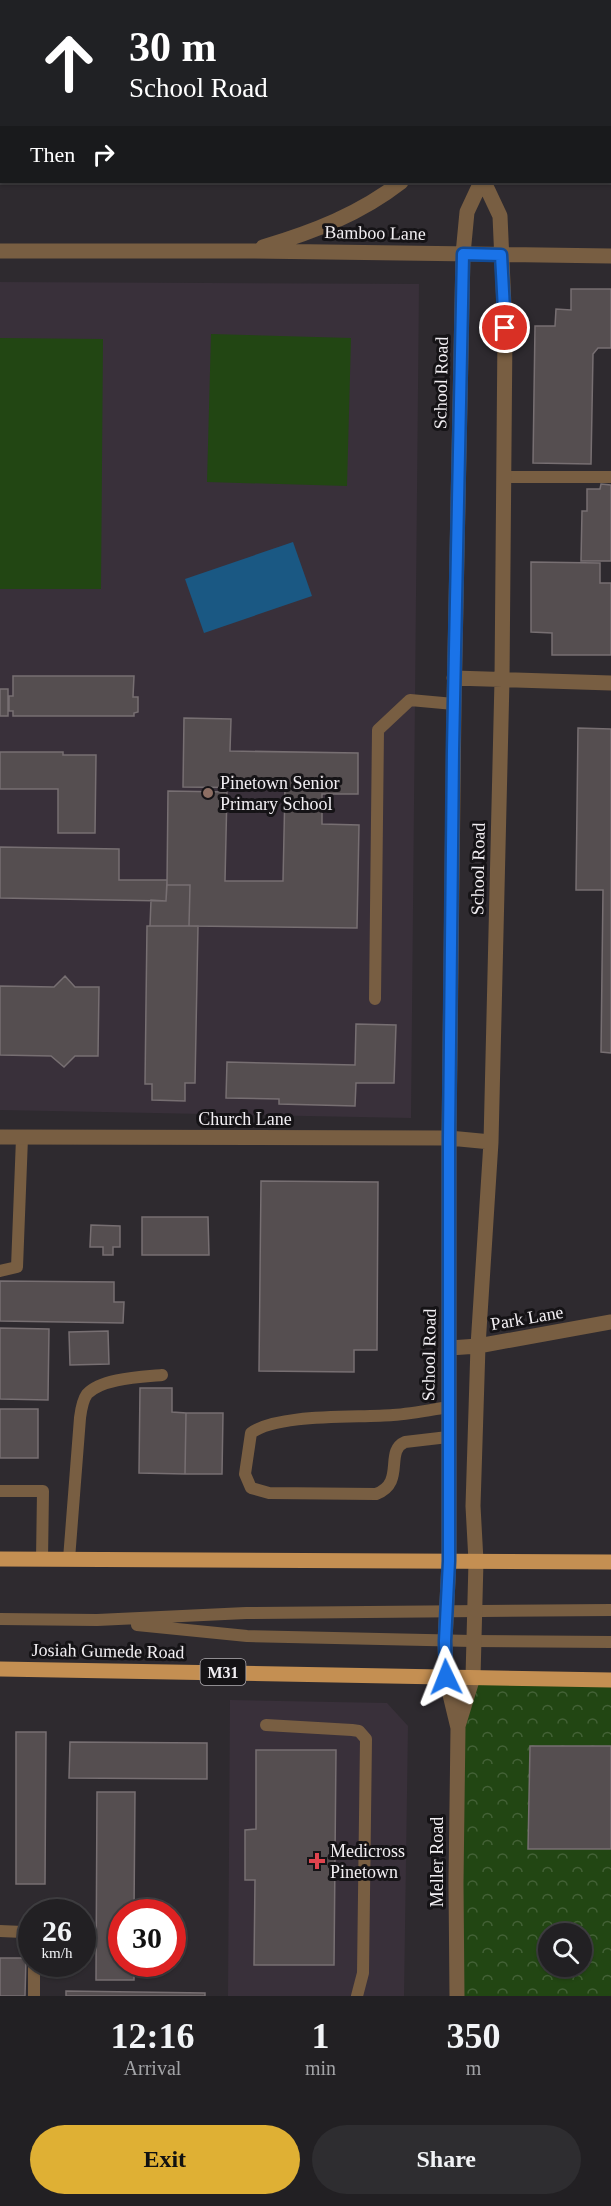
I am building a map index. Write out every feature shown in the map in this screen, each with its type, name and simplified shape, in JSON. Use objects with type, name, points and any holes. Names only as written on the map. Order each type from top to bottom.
[{"type":"main road","points":[[0,1559],[611,1562]]},
{"type":"main road","name":"Josiah Gumede Road","points":[[0,1669],[611,1680]]},
{"type":"street","name":"Bamboo Lane","points":[[249,251],[297,237],[339,220],[379,200],[400,183]]},
{"type":"street","name":"School Road","points":[[446,1610],[449,1561],[449,1138],[454,678],[463,254],[467,212],[482,183]]},
{"type":"street","name":"School Road","points":[[473,1610],[476,1561],[473,1506],[478,1346],[491,1142],[502,680],[504,477],[505,328],[500,216],[484,183]]},
{"type":"street","name":"Bamboo Lane","points":[[0,250],[611,256]]},
{"type":"street","points":[[454,678],[611,683]]},
{"type":"street","name":"Church Lane","points":[[0,1137],[449,1138],[491,1142]]},
{"type":"street","name":"Park Lane","points":[[450,1348],[478,1346],[611,1322]]},
{"type":"street","name":"Meller Road","points":[[446,1610],[446,1677],[458,1728],[457,1996]]},
{"type":"street","name":"Meller Road","points":[[458,1728],[473,1677],[473,1610]]},
{"type":"lane","points":[[504,477],[611,477]]},
{"type":"lane","points":[[375,999],[378,730],[410,700],[454,704]]},
{"type":"lane","points":[[0,1271],[17,1267],[22,1137]]},
{"type":"lane","points":[[69,1559],[83,1402],[88,1393],[117,1380],[162,1375]]},
{"type":"lane","points":[[448,1407],[393,1415],[310,1419],[266,1425],[251,1433],[245,1474],[251,1488],[269,1493],[376,1494],[386,1490],[392,1481],[399,1445],[405,1442],[448,1437]]},
{"type":"lane","points":[[0,1491],[43,1491],[42,1560]]},
{"type":"lane","points":[[0,1619],[97,1620],[246,1613],[446,1610],[611,1610]]},
{"type":"lane","points":[[97,1620],[247,1636],[611,1642]]},
{"type":"lane","points":[[266,1725],[352,1730],[359,1731],[366,1739],[363,1973],[357,1996]]},
{"type":"lane","points":[[0,1931],[18,1932]]},
{"type":"lane","points":[[34,1977],[34,1996]]},
{"type":"shaded area","name":"Pinetown Senior Primary School","points":[[0,282],[419,284],[411,1118],[0,1110]]},
{"type":"shaded area","name":"Medicross Pinetown","points":[[230,1700],[387,1703],[408,1726],[404,1996],[228,1996]]},
{"type":"green space","points":[[211,334],[351,338],[347,486],[207,482]]},
{"type":"green space","points":[[0,338],[103,339],[101,589],[0,589]]},
{"type":"green space","points":[[459,1680],[611,1682],[611,1996],[459,1996]]},
{"type":"water","points":[[293,542],[312,596],[204,633],[185,579]]},
{"type":"building","points":[[571,289],[611,289],[611,348],[598,348],[593,354],[591,464],[533,463],[535,326],[555,326],[556,309],[571,310]]},
{"type":"building","points":[[601,484],[611,485],[611,561],[581,561],[582,511],[587,511],[587,489],[600,489]]},
{"type":"building","points":[[531,562],[600,563],[600,583],[611,583],[611,655],[552,655],[552,633],[531,632]]},
{"type":"building","points":[[13,676],[134,676],[133,697],[138,697],[138,712],[134,713],[134,716],[13,716],[13,711],[9,711],[9,696],[13,696]]},
{"type":"building","points":[[0,689],[8,689],[8,716],[0,716]]},
{"type":"building","points":[[184,718],[231,719],[230,751],[358,753],[358,794],[322,794],[322,824],[359,825],[357,928],[189,926],[190,885],[167,885],[168,791],[227,792],[225,881],[283,881],[285,788],[183,787]]},
{"type":"building","points":[[578,728],[611,729],[611,1053],[601,1052],[603,890],[576,890]]},
{"type":"building","points":[[0,752],[63,752],[63,755],[96,755],[95,833],[58,833],[58,789],[0,789]]},
{"type":"building","points":[[0,847],[119,849],[119,880],[167,880],[166,901],[0,898]]},
{"type":"building","points":[[167,885],[190,885],[189,926],[150,926],[151,900],[166,901]]},
{"type":"building","points":[[147,926],[198,926],[195,1083],[185,1083],[185,1101],[152,1100],[152,1084],[145,1084]]},
{"type":"building","points":[[65,976],[75,987],[99,987],[98,1056],[75,1056],[64,1067],[51,1056],[0,1055],[0,986],[54,987]]},
{"type":"building","points":[[356,1024],[396,1025],[394,1083],[356,1083],[355,1106],[279,1104],[279,1099],[226,1098],[227,1062],[355,1065]]},
{"type":"building","points":[[261,1181],[378,1182],[377,1350],[354,1350],[354,1372],[259,1371]]},
{"type":"building","points":[[142,1217],[208,1217],[209,1255],[142,1255]]},
{"type":"building","points":[[91,1225],[120,1226],[120,1247],[113,1247],[113,1255],[103,1255],[103,1247],[90,1247]]},
{"type":"building","points":[[0,1281],[114,1282],[114,1302],[124,1302],[123,1323],[0,1321]]},
{"type":"building","points":[[0,1328],[49,1329],[48,1400],[0,1399]]},
{"type":"building","points":[[108,1331],[109,1364],[70,1365],[69,1332]]},
{"type":"building","points":[[140,1388],[172,1388],[172,1412],[186,1413],[185,1474],[139,1473]]},
{"type":"building","points":[[0,1409],[38,1409],[38,1458],[0,1458]]},
{"type":"building","points":[[186,1413],[223,1413],[222,1474],[185,1474]]},
{"type":"building","points":[[16,1732],[46,1732],[45,1884],[16,1884]]},
{"type":"building","points":[[70,1742],[207,1743],[207,1779],[69,1778]]},
{"type":"building","points":[[530,1746],[611,1746],[611,1849],[528,1849]]},
{"type":"building","points":[[256,1750],[336,1750],[334,1965],[254,1965],[255,1880],[245,1880],[245,1830],[256,1829]]},
{"type":"building","points":[[97,1792],[135,1792],[134,1899],[108,1899],[108,1977],[134,1977],[134,1980],[96,1980]]},
{"type":"building","points":[[0,1958],[18,1958],[18,1977],[26,1977],[25,1996],[0,1996]]},
{"type":"building","points":[[66,1991],[205,1993],[205,1996],[66,1996]]},
{"type":"place","name":"Pinetown Senior Primary School","points":[[208,793]]},
{"type":"place","name":"Medicross Pinetown","points":[[317,1861]]},
{"type":"route","points":[[446,1677],[445,1641],[449,1561],[449,1138],[453,750],[463,254],[501,255],[505,328]]}]
